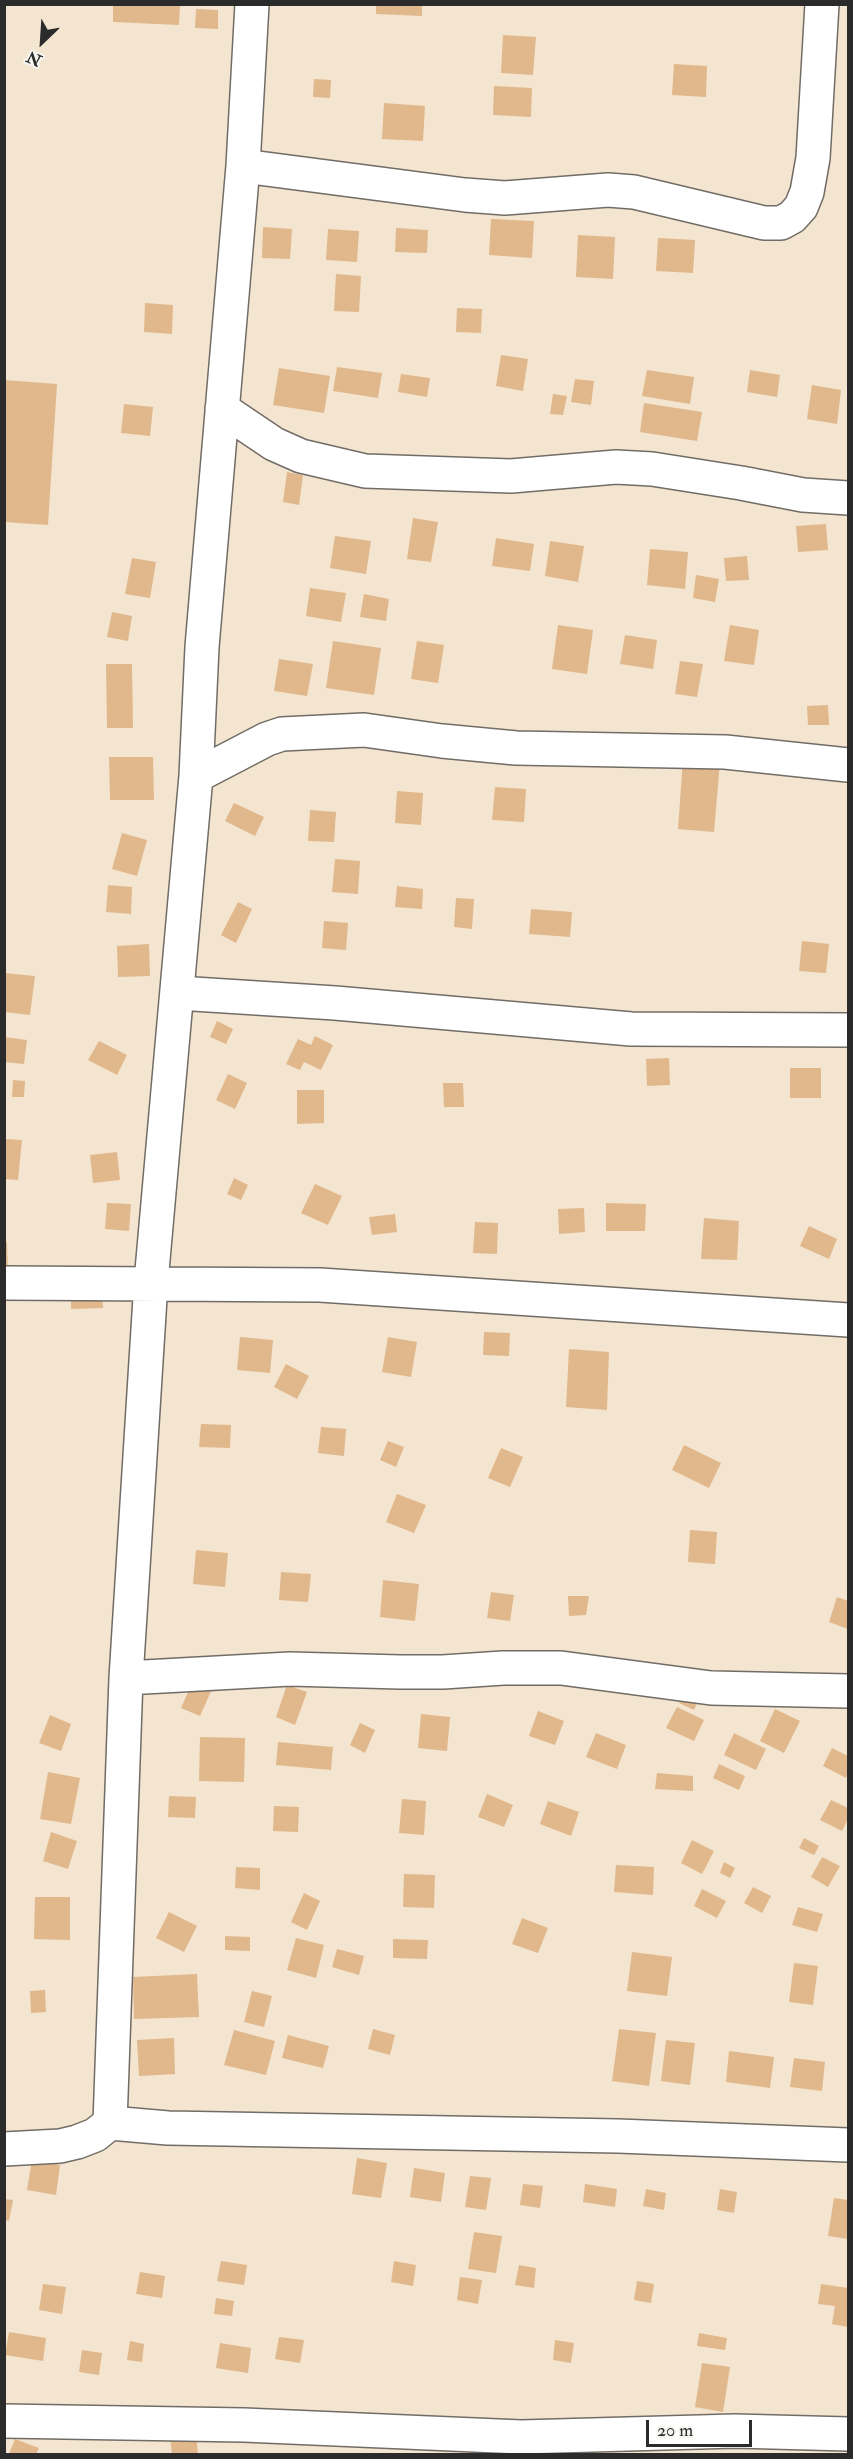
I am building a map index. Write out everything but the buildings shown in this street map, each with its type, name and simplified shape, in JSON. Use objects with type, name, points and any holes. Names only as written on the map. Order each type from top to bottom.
[{"type":"street","points":[[110,2123],[126,1678],[151,1282],[196,776],[202,647],[243,166],[252,4]]},
{"type":"street","points":[[243,166],[465,195],[505,198],[608,190],[634,192],[764,223],[781,223],[792,217],[801,207],[807,192],[813,158],[822,4]]},
{"type":"street","points":[[222,409],[274,444],[301,456],[365,471],[511,476],[616,467],[695,476],[803,495],[849,498]]},
{"type":"street","points":[[196,776],[267,739],[282,734],[364,730],[516,748],[725,752],[849,765]]},
{"type":"street","points":[[178,993],[369,1006],[632,1029],[849,1030]]},
{"type":"street","points":[[4,1283],[151,1282],[320,1285],[849,1320]]},
{"type":"street","points":[[126,1678],[290,1669],[411,1672],[561,1668],[711,1688],[849,1691]]},
{"type":"street","points":[[4,2149],[60,2146],[77,2142],[95,2135],[110,2123],[168,2128],[606,2135],[849,2145]]},
{"type":"street","points":[[4,2421],[244,2425],[521,2437],[735,2431],[849,2434]]}]
